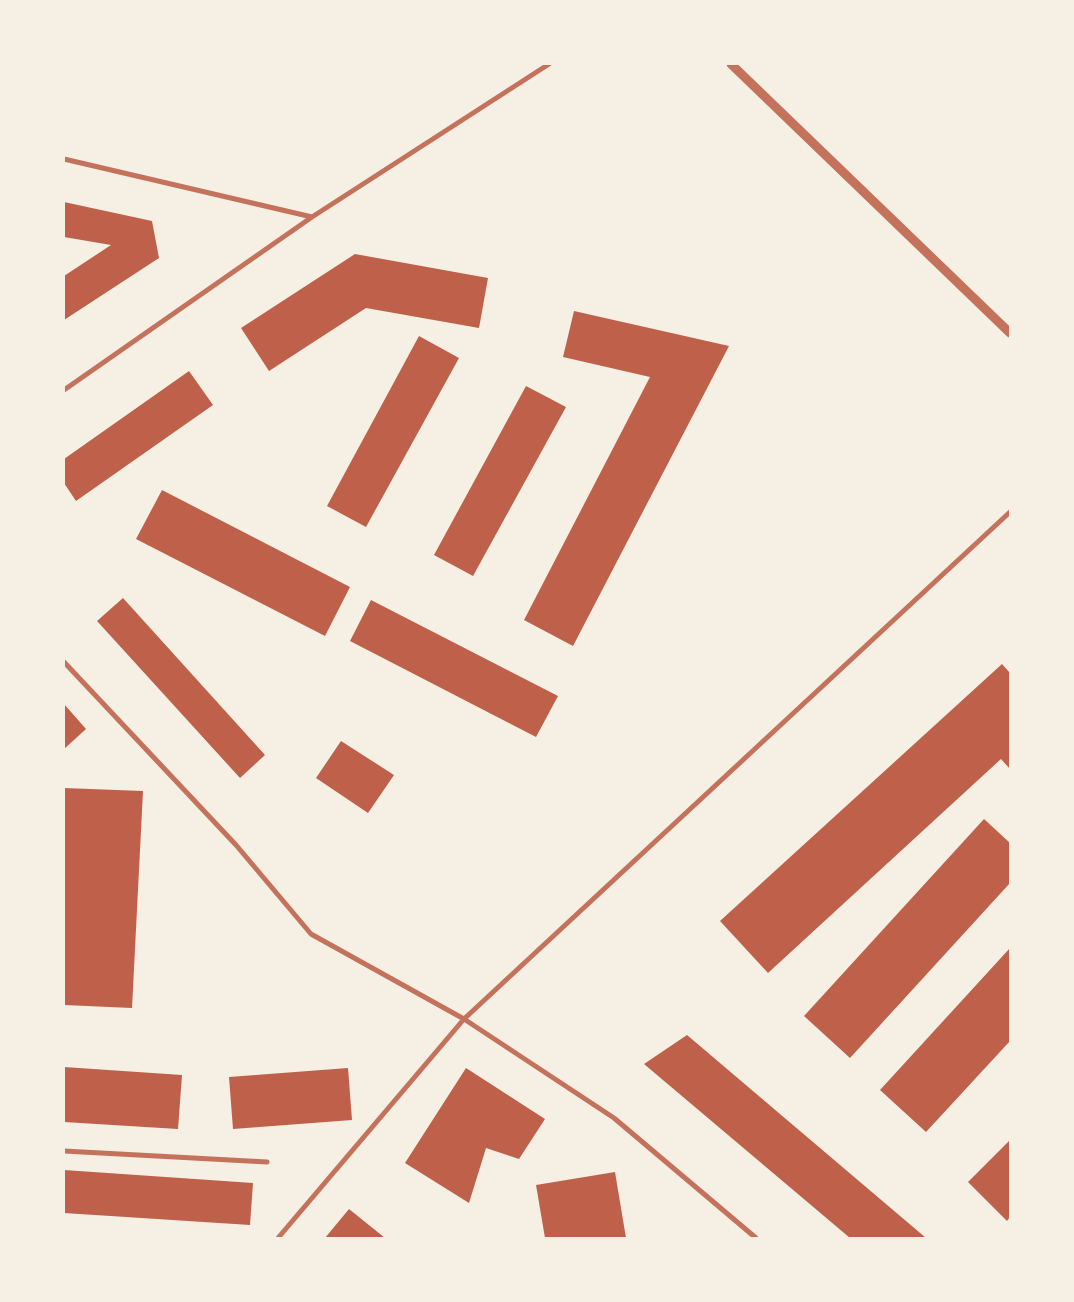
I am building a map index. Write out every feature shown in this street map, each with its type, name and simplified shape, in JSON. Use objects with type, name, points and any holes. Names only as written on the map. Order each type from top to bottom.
[{"type":"street","points":[[64,390],[312,217],[549,64]]},
{"type":"street","points":[[732,64],[1010,333]]},
{"type":"street","points":[[64,159],[312,217]]},
{"type":"street","points":[[278,1238],[464,1019],[1010,512]]},
{"type":"street","points":[[64,662],[236,846],[310,934],[464,1019],[614,1118],[756,1238]]},
{"type":"street","points":[[64,1151],[267,1162]]},
{"type":"building","points":[[64,202],[152,221],[159,258],[64,320],[64,276],[111,245],[64,237]]},
{"type":"building","points":[[355,254],[488,278],[479,328],[366,308],[269,371],[241,328]]},
{"type":"building","points":[[574,311],[729,346],[573,646],[524,620],[650,377],[563,357]]},
{"type":"building","points":[[419,336],[459,358],[366,527],[327,506]]},
{"type":"building","points":[[189,371],[213,405],[76,501],[64,483],[64,459]]},
{"type":"building","points":[[526,386],[566,407],[473,576],[434,555]]},
{"type":"building","points":[[162,490],[350,587],[325,636],[136,539]]},
{"type":"building","points":[[123,598],[265,755],[240,778],[97,621]]},
{"type":"building","points":[[371,600],[558,696],[536,737],[350,641]]},
{"type":"building","points":[[1002,664],[1010,673],[1010,769],[1001,759],[768,973],[720,921]]},
{"type":"building","points":[[64,704],[86,729],[64,749]]},
{"type":"building","points":[[341,741],[394,775],[368,813],[316,778]]},
{"type":"building","points":[[64,788],[143,791],[132,1008],[64,1005]]},
{"type":"building","points":[[984,819],[1010,843],[1010,883],[850,1058],[804,1016]]},
{"type":"building","points":[[1010,948],[1010,1041],[926,1132],[880,1090]]},
{"type":"building","points":[[687,1035],[926,1238],[850,1238],[644,1064]]},
{"type":"building","points":[[64,1067],[182,1075],[178,1129],[64,1122]]},
{"type":"building","points":[[348,1068],[352,1120],[233,1129],[229,1077]]},
{"type":"building","points":[[466,1068],[545,1119],[519,1159],[486,1148],[469,1203],[405,1163]]},
{"type":"building","points":[[1010,1140],[1010,1217],[1007,1221],[968,1182]]},
{"type":"building","points":[[64,1170],[253,1183],[250,1225],[64,1213]]},
{"type":"building","points":[[615,1172],[626,1238],[545,1238],[536,1185]]},
{"type":"building","points":[[349,1209],[385,1238],[325,1238]]}]
